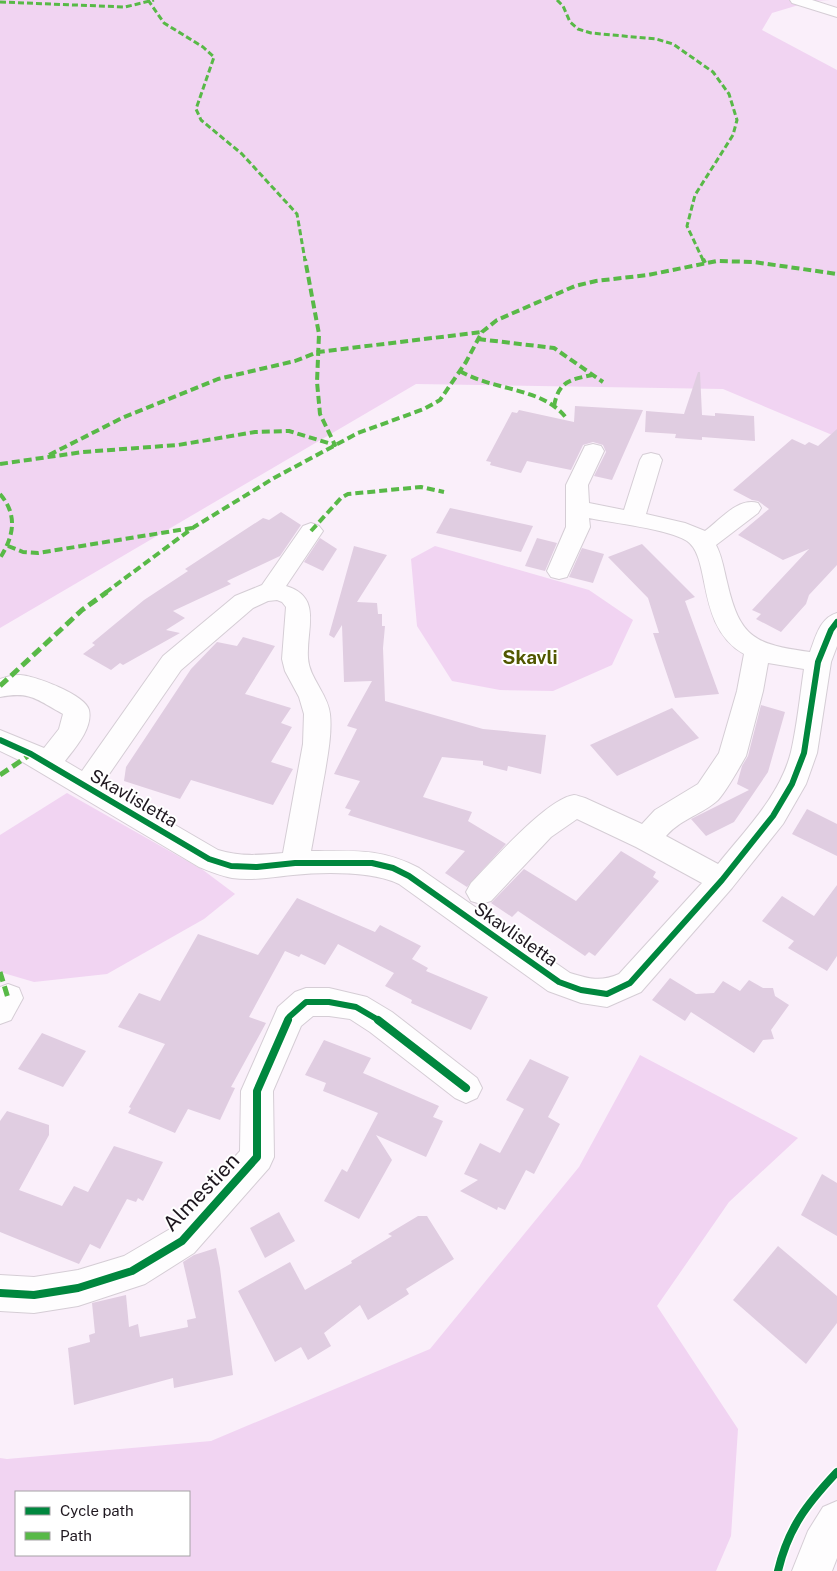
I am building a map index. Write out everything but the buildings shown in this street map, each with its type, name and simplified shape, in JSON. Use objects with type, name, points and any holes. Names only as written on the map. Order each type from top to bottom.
[{"type":"street","points":[[797,0],[837,13]]},
{"type":"street","points":[[560,571],[578,527],[576,485],[593,451]]},
{"type":"street","points":[[633,519],[651,460]]},
{"type":"street","points":[[578,508],[677,528],[692,534],[703,542],[708,552],[726,618],[733,632],[744,643],[758,650],[818,662]]},
{"type":"street","points":[[703,542],[713,537],[750,508]]},
{"type":"street","points":[[270,592],[310,531]]},
{"type":"street","points":[[270,592],[291,596],[298,606],[295,659],[298,671],[312,697],[317,714],[316,744],[295,863]]},
{"type":"street","name":"Skavlisletta","points":[[85,787],[172,663],[244,602],[270,592]]},
{"type":"street","name":"Skavlisletta","points":[[0,740],[47,764],[209,859],[231,866],[257,867],[295,863],[372,863],[394,868],[409,876],[559,982],[581,990],[607,994],[630,983],[722,880],[773,816],[792,784],[804,753],[818,662],[837,622]]},
{"type":"street","points":[[646,839],[665,818],[708,792],[732,756],[750,691],[758,650]]},
{"type":"street","points":[[0,688],[18,684],[36,687],[76,709],[78,720],[68,737],[47,764]]},
{"type":"street","points":[[481,892],[541,829],[575,806],[646,839],[722,880]]},
{"type":"street","name":"Almestien","points":[[0,1293],[34,1295],[78,1288],[132,1271],[182,1240],[257,1157],[257,1091],[289,1016],[306,1002],[329,1002],[356,1006],[381,1022],[466,1088]]},
{"type":"street","points":[[812,1571],[822,1545],[837,1521]]},
{"type":"shaded area","points":[[0,0],[830,0],[812,1],[772,13],[762,30],[837,70],[837,437],[723,389],[416,384],[0,628]]},
{"type":"shaded area","points":[[435,546],[589,590],[633,620],[612,665],[553,691],[500,690],[452,681],[417,626],[411,559]]},
{"type":"shaded area","points":[[67,793],[203,870],[235,894],[204,919],[107,974],[34,982],[0,972],[0,835]]},
{"type":"shaded area","points":[[640,1055],[798,1138],[729,1202],[657,1306],[738,1429],[731,1536],[716,1571],[0,1571],[0,1458],[7,1459],[211,1441],[430,1349],[579,1167]]},
{"type":"marked path","points":[[0,464],[83,452],[178,445],[255,432],[289,431],[335,445],[320,414],[317,382],[319,334],[297,214],[242,154],[201,120],[196,109],[214,57],[203,47],[164,23],[148,0]]},
{"type":"marked path","points":[[0,2],[125,7],[154,0]]},
{"type":"marked path","points":[[557,0],[563,6],[570,22],[578,29],[591,33],[656,39],[673,44],[713,72],[729,94],[737,120],[733,135],[695,195],[687,226],[705,263]]},
{"type":"marked path","points":[[0,686],[82,610],[194,527],[324,450],[358,433],[424,409],[440,400],[466,362],[482,332],[497,320],[575,286],[596,281],[648,275],[717,261],[754,262],[837,274]]},
{"type":"marked path","points":[[49,455],[122,418],[218,379],[295,361],[318,352],[482,332]]},
{"type":"marked path","points":[[478,339],[554,348],[603,382]]},
{"type":"marked path","points":[[460,371],[486,383],[545,400],[554,405],[567,419]]},
{"type":"marked path","points":[[554,406],[558,391],[562,386],[571,380],[592,375]]},
{"type":"marked path","points":[[311,531],[341,498],[348,494],[421,487],[444,492]]},
{"type":"marked path","points":[[0,494],[10,509],[13,526],[9,542],[0,558]]},
{"type":"marked path","points":[[8,546],[23,552],[38,553],[192,528]]},
{"type":"marked path","points":[[0,775],[31,754]]},
{"type":"marked path","points":[[0,972],[8,998]]},
{"type":"cycle path","points":[[0,740],[31,754],[209,859],[231,866],[257,867],[295,863],[372,863],[393,868],[409,876],[559,982],[581,990],[607,994],[630,983],[722,880],[773,816],[792,784],[804,753],[818,662],[831,630],[837,622]]},
{"type":"cycle path","points":[[0,1293],[34,1295],[78,1288],[132,1271],[182,1241],[257,1157],[257,1091],[289,1017],[306,1002],[329,1002],[356,1007],[381,1022],[466,1088]]},
{"type":"cycle path","points":[[778,1571],[792,1528],[807,1506],[837,1472]]},
{"type":"district","name":"Skavli","points":[[530,657]]}]
